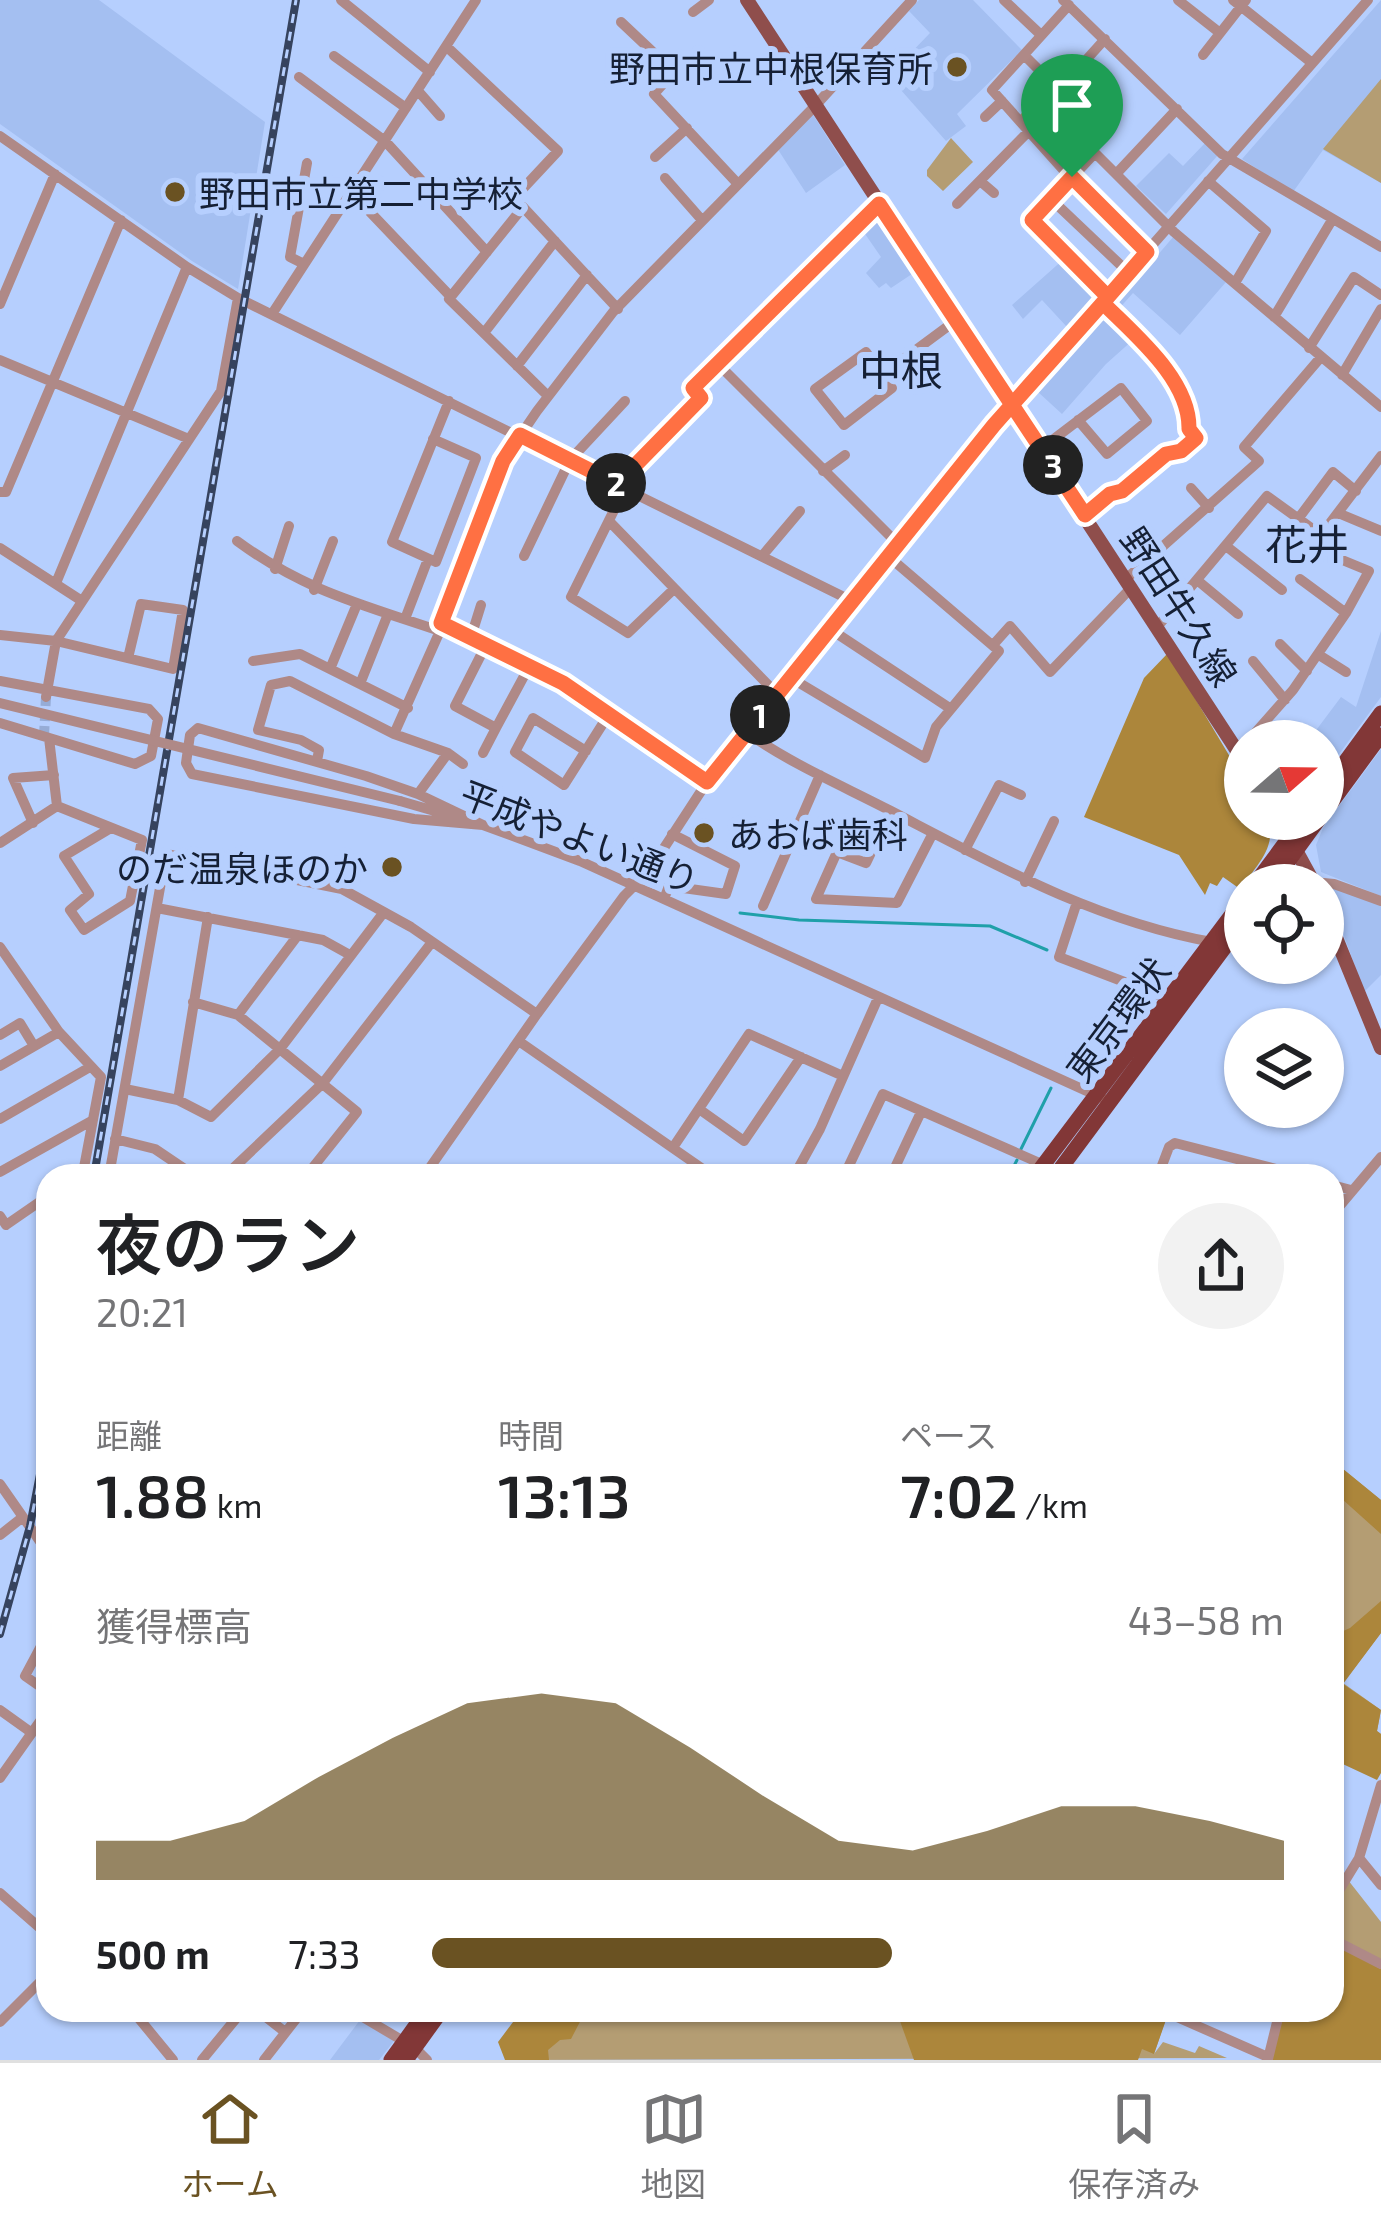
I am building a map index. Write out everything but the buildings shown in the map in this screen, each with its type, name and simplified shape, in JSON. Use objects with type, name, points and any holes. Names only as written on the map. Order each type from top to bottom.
[{"type":"highway","points":[[1344,763],[1381,713]]},
{"type":"highway","points":[[1344,785],[1381,735]]},
{"type":"highway","points":[[1282,864],[1295,840]]},
{"type":"highway","points":[[1274,864],[1297,840]]},
{"type":"highway","name":"東京環状","points":[[1058,1164],[1224,926]]},
{"type":"highway","name":"東京環状","points":[[1104,1099],[1224,947]]},
{"type":"highway","points":[[413,2053],[424,2022]]},
{"type":"highway","points":[[391,2060],[413,2053],[434,2022]]},
{"type":"main road","name":"野田牛久線","points":[[747,0],[955,321],[1224,721]]},
{"type":"main road","points":[[1291,840],[1304,864]]},
{"type":"main road","points":[[1344,957],[1381,1048]]},
{"type":"street","points":[[341,0],[430,72]]},
{"type":"street","points":[[272,314],[476,0]]},
{"type":"street","points":[[693,12],[710,0]]},
{"type":"street","points":[[394,734],[503,461],[520,435],[618,309],[912,0]]},
{"type":"street","points":[[1004,0],[1041,35]]},
{"type":"street","points":[[1178,0],[1220,33]]},
{"type":"street","points":[[433,1164],[746,732],[1012,405],[1368,0]]},
{"type":"street","points":[[1203,55],[1240,2],[1312,63]]},
{"type":"street","points":[[1147,252],[992,90],[1066,3],[1229,157],[1381,248]]},
{"type":"street","points":[[621,22],[674,72],[654,94],[738,184]]},
{"type":"street","points":[[1024,55],[1059,90],[1105,39]]},
{"type":"street","points":[[447,47],[558,151],[516,196]]},
{"type":"street","points":[[334,56],[406,108]]},
{"type":"street","points":[[299,77],[385,141],[487,252]]},
{"type":"street","points":[[419,92],[440,116]]},
{"type":"street","points":[[1090,94],[1065,121],[1170,225],[1381,407]]},
{"type":"street","points":[[985,117],[1002,101]]},
{"type":"street","points":[[1117,173],[1177,109]]},
{"type":"street","points":[[655,157],[687,128]]},
{"type":"street","points":[[957,204],[1029,130]]},
{"type":"street","points":[[0,136],[238,298],[852,601]]},
{"type":"street","points":[[1085,515],[1166,454],[1181,451],[1196,438],[1189,429],[1190,407],[1178,387],[1032,220],[1095,153]]},
{"type":"street","points":[[304,264],[290,257],[307,163]]},
{"type":"street","points":[[0,304],[55,174]]},
{"type":"street","points":[[665,178],[701,219]]},
{"type":"street","points":[[980,181],[994,194]]},
{"type":"street","points":[[1208,181],[1266,231],[1235,283]]},
{"type":"street","points":[[351,192],[548,397]]},
{"type":"street","points":[[1052,200],[1129,273]]},
{"type":"street","points":[[674,589],[628,633],[571,597],[621,486],[701,398],[693,388],[879,204]]},
{"type":"street","points":[[451,297],[523,207],[618,309]]},
{"type":"street","points":[[0,491],[6,492],[121,220]]},
{"type":"street","points":[[1274,316],[1332,220]]},
{"type":"street","points":[[484,333],[555,241]]},
{"type":"street","points":[[56,583],[187,267]]},
{"type":"street","points":[[517,366],[587,275]]},
{"type":"street","points":[[1309,348],[1354,278],[1381,295]]},
{"type":"street","points":[[46,693],[56,640],[220,392],[238,298]]},
{"type":"street","points":[[1342,375],[1381,309]]},
{"type":"street","points":[[882,374],[955,321]]},
{"type":"street","points":[[866,352],[882,374],[892,388],[844,425],[815,389],[866,352]]},
{"type":"street","points":[[993,645],[1010,626],[1050,671],[1130,583],[1259,461],[1244,446],[1321,357]]},
{"type":"street","points":[[0,360],[189,439]]},
{"type":"street","points":[[718,363],[898,544]]},
{"type":"street","points":[[1042,448],[1078,420],[1121,388],[1151,424],[1107,454],[1078,420]]},
{"type":"street","points":[[433,439],[476,458],[436,562],[392,542],[433,439],[449,400]]},
{"type":"street","points":[[524,556],[570,460],[625,400]]},
{"type":"street","points":[[823,471],[844,455]]},
{"type":"street","points":[[1158,626],[1267,496],[1321,535],[1381,456]]},
{"type":"street","points":[[1298,518],[1333,472],[1356,491]]},
{"type":"street","points":[[1191,488],[1209,508]]},
{"type":"street","points":[[762,556],[800,511]]},
{"type":"street","points":[[1338,513],[1381,531]]},
{"type":"street","points":[[609,521],[777,694]]},
{"type":"street","points":[[275,569],[289,526]]},
{"type":"street","points":[[237,541],[314,590],[471,637],[530,665],[707,782]]},
{"type":"street","points":[[314,590],[333,541]]},
{"type":"street","points":[[1226,547],[1282,590]]},
{"type":"street","points":[[0,548],[82,601]]},
{"type":"street","points":[[790,678],[925,758],[936,727],[999,651],[888,556]]},
{"type":"street","points":[[1269,720],[1319,655],[1369,572],[1335,557]]},
{"type":"street","points":[[405,620],[428,559]]},
{"type":"street","points":[[1300,579],[1346,613]]},
{"type":"street","points":[[1197,580],[1238,614]]},
{"type":"street","points":[[0,635],[56,640],[128,658],[173,669],[183,610],[142,604],[128,658]]},
{"type":"street","points":[[330,670],[357,604]]},
{"type":"street","points":[[471,637],[482,605]]},
{"type":"street","points":[[360,684],[388,614]]},
{"type":"street","points":[[830,629],[951,709]]},
{"type":"street","points":[[1280,644],[1307,671]]},
{"type":"street","points":[[486,645],[455,706],[496,728]]},
{"type":"street","points":[[253,661],[290,653],[407,708]]},
{"type":"street","points":[[1319,655],[1346,672]]},
{"type":"street","points":[[1253,661],[1286,700]]},
{"type":"street","points":[[484,753],[530,665]]},
{"type":"street","points":[[0,681],[149,709],[158,719],[151,756],[141,764],[0,723]]},
{"type":"street","points":[[317,761],[319,750],[301,740],[258,730],[271,685],[290,682],[464,764]]},
{"type":"street","name":"平成やよい通り","points":[[0,703],[400,800],[554,850],[1104,1099]]},
{"type":"street","points":[[586,751],[533,718],[515,752],[564,785],[586,751],[609,713]]},
{"type":"street","points":[[204,728],[317,761],[418,794],[483,825],[414,819],[198,776],[186,763],[190,735],[204,728]]},
{"type":"street","points":[[746,732],[820,776],[1025,882],[1175,935],[1212,942]]},
{"type":"street","points":[[49,738],[57,806]]},
{"type":"street","points":[[418,794],[448,753]]},
{"type":"street","points":[[33,823],[14,778],[54,775]]},
{"type":"street","points":[[763,906],[820,776]]},
{"type":"street","points":[[965,850],[999,784],[1021,795]]},
{"type":"street","points":[[0,842],[57,806]]},
{"type":"street","points":[[57,806],[142,840],[130,901],[84,930],[70,910],[89,894],[64,856],[111,828]]},
{"type":"street","points":[[891,811],[866,863],[837,852],[816,899],[897,902],[933,833]]},
{"type":"street","points":[[1025,882],[1054,821]]},
{"type":"street","points":[[664,898],[669,886],[726,894],[736,866],[672,834]]},
{"type":"street","points":[[111,1164],[166,854],[342,889],[432,942],[537,1014]]},
{"type":"street","points":[[1344,888],[1381,901]]},
{"type":"street","points":[[1076,902],[1058,958],[1169,999]]},
{"type":"street","points":[[157,908],[323,940],[350,955]]},
{"type":"street","points":[[125,1089],[178,1100],[211,1117],[280,1049],[384,912]]},
{"type":"street","points":[[178,1100],[208,917]]},
{"type":"street","points":[[238,1015],[298,935]]},
{"type":"street","points":[[238,1164],[323,1083],[432,942]]},
{"type":"street","points":[[0,947],[58,1032],[101,1077],[85,1164]]},
{"type":"street","points":[[800,1164],[878,998]]},
{"type":"street","points":[[194,1002],[238,1015],[357,1112],[316,1164]]},
{"type":"street","points":[[0,1035],[20,1023],[34,1046]]},
{"type":"street","points":[[0,1066],[58,1032]]},
{"type":"street","points":[[674,1146],[749,1034],[842,1076]]},
{"type":"street","points":[[520,1042],[697,1164]]},
{"type":"street","points":[[699,1109],[744,1141],[801,1058]]},
{"type":"street","points":[[0,1119],[90,1067]]},
{"type":"street","points":[[850,1164],[883,1094],[1033,1164]]},
{"type":"street","points":[[897,1164],[921,1112]]},
{"type":"street","points":[[0,1172],[93,1120]]},
{"type":"street","points":[[115,1139],[155,1149],[177,1164]]},
{"type":"street","points":[[1163,1164],[1174,1143],[1256,1164]]},
{"type":"street","points":[[1344,1199],[1381,1157]]},
{"type":"street","points":[[1344,1188],[1351,1190]]},
{"type":"street","points":[[0,1216],[6,1225],[36,1204]]},
{"type":"street","points":[[0,1484],[36,1536]]},
{"type":"street","points":[[0,1535],[23,1517]]},
{"type":"street","points":[[36,1655],[25,1676],[36,1684]]},
{"type":"street","points":[[0,1711],[34,1730]]},
{"type":"street","points":[[0,1778],[36,1727]]},
{"type":"street","points":[[1344,1882],[1359,1858],[1381,1785]]},
{"type":"street","points":[[1359,1858],[1381,1885]]},
{"type":"street","points":[[0,1893],[36,1925]]},
{"type":"street","points":[[1344,1945],[1381,1964]]},
{"type":"street","points":[[0,2022],[36,1986]]},
{"type":"street","points":[[142,2022],[173,2060]]},
{"type":"street","points":[[202,2060],[233,2022]]},
{"type":"street","points":[[272,2022],[285,2032]]},
{"type":"street","points":[[264,2060],[293,2022]]},
{"type":"street","points":[[368,2022],[413,2053]]},
{"type":"street","points":[[1187,2022],[1268,2059],[1277,2022]]},
{"type":"shaded area","name":"野田市立第二中学校","points":[[0,0],[99,0],[265,122],[238,289],[0,124]]},
{"type":"shaded area","name":"野田市立中根保育所","points":[[919,0],[973,0],[1022,50],[957,114],[966,126],[946,141],[900,89],[915,73],[903,61],[930,33],[909,11]]},
{"type":"shaded area","points":[[1381,0],[1381,183],[1323,150],[1293,192],[1242,159]]},
{"type":"shaded area","points":[[1381,79],[1381,183],[1323,149]]},
{"type":"shaded area","points":[[1049,85],[1073,109],[1051,132],[1068,147],[1058,158],[1020,115]]},
{"type":"shaded area","points":[[812,113],[845,165],[806,193],[777,148]]},
{"type":"shaded area","points":[[951,138],[973,162],[943,191],[927,176],[927,170]]},
{"type":"shaded area","points":[[1206,142],[1219,154],[1166,214],[1136,186],[1169,153],[1183,166]]},
{"type":"shaded area","points":[[874,210],[915,272],[891,288],[886,283],[879,288],[866,273],[881,257],[863,231],[863,221]]},
{"type":"shaded area","points":[[1174,236],[1226,282],[1180,335],[1133,293],[1116,312],[1114,306]]},
{"type":"shaded area","points":[[1065,258],[1098,292],[1067,327],[1042,300],[1023,319],[1012,305]]},
{"type":"shaded area","points":[[1108,312],[1134,339],[1062,414],[1038,392]]},
{"type":"shaded area","points":[[1381,631],[1381,697],[1344,747],[1344,720],[1324,720],[1341,697],[1356,707]]},
{"type":"shaded area","points":[[1168,653],[1224,747],[1224,840],[1270,840],[1258,864],[1224,864],[1224,878],[1217,886],[1210,883],[1205,895],[1179,855],[1084,817],[1144,678]]},
{"type":"shaded area","points":[[1381,749],[1381,896],[1344,881],[1344,864],[1320,864],[1318,840],[1344,840],[1344,799]]},
{"type":"shaded area","points":[[1344,892],[1381,905],[1381,975],[1364,992],[1344,935]]},
{"type":"shaded area","points":[[1344,1470],[1381,1500],[1381,1633],[1344,1682]]},
{"type":"shaded area","points":[[1344,1470],[1381,1500],[1381,1534],[1344,1501]]},
{"type":"shaded area","points":[[1381,1601],[1381,1633],[1344,1683],[1344,1631]]},
{"type":"shaded area","points":[[1344,1684],[1381,1710],[1377,1731],[1381,1734],[1344,1743]]},
{"type":"shaded area","points":[[1344,1685],[1381,1710],[1377,1780],[1344,1765]]},
{"type":"shaded area","points":[[1348,1880],[1381,1922],[1381,1963],[1344,1943]]},
{"type":"shaded area","points":[[1344,1949],[1381,1969],[1381,2060],[1271,2060],[1282,2022],[1344,2022]]},
{"type":"shaded area","points":[[358,2022],[394,2041],[379,2060],[330,2060]]},
{"type":"shaded area","points":[[513,2022],[580,2022],[571,2039],[560,2040],[548,2050],[549,2060],[505,2060],[498,2042]]},
{"type":"shaded area","points":[[541,2022],[1165,2022],[1154,2054],[1163,2042],[1195,2053],[1199,2046],[1227,2058],[517,2060]]},
{"type":"shaded area","points":[[900,2022],[1165,2022],[1154,2054],[1142,2049],[1138,2060],[914,2060]]},
{"type":"waterway","points":[[740,913],[799,920],[990,926],[1047,950]]},
{"type":"waterway","points":[[1021,1149],[1051,1088]]},
{"type":"waterway","points":[[1015,1164],[1017,1160]]},
{"type":"tunnel","points":[[44,736],[46,697]]},
{"type":"railway","points":[[96,1164],[296,0]]},
{"type":"railway","points":[[0,1634],[36,1495]]},
{"type":"place","name":"野田市立中根保育所","points":[[957,67]]},
{"type":"place","name":"野田市立第二中学校","points":[[175,192]]},
{"type":"place","name":"あおば歯科","points":[[704,833]]},
{"type":"place","name":"のだ温泉ほのか","points":[[392,867]]},
{"type":"district","name":"中根","points":[[901,369]]},
{"type":"district","name":"花井","points":[[1307,543]]},
{"type":"route","points":[[1072,177],[1032,220],[1108,297],[1103,303],[1178,387],[1190,407],[1189,429],[1196,438],[1181,451],[1166,454],[1085,515],[1042,448],[1012,405],[955,321],[879,204],[693,388],[701,398],[617,484],[520,435],[503,461],[441,623],[563,683],[707,782],[994,425],[1012,405],[1033,384],[1103,303],[1147,252],[1072,177]]}]
